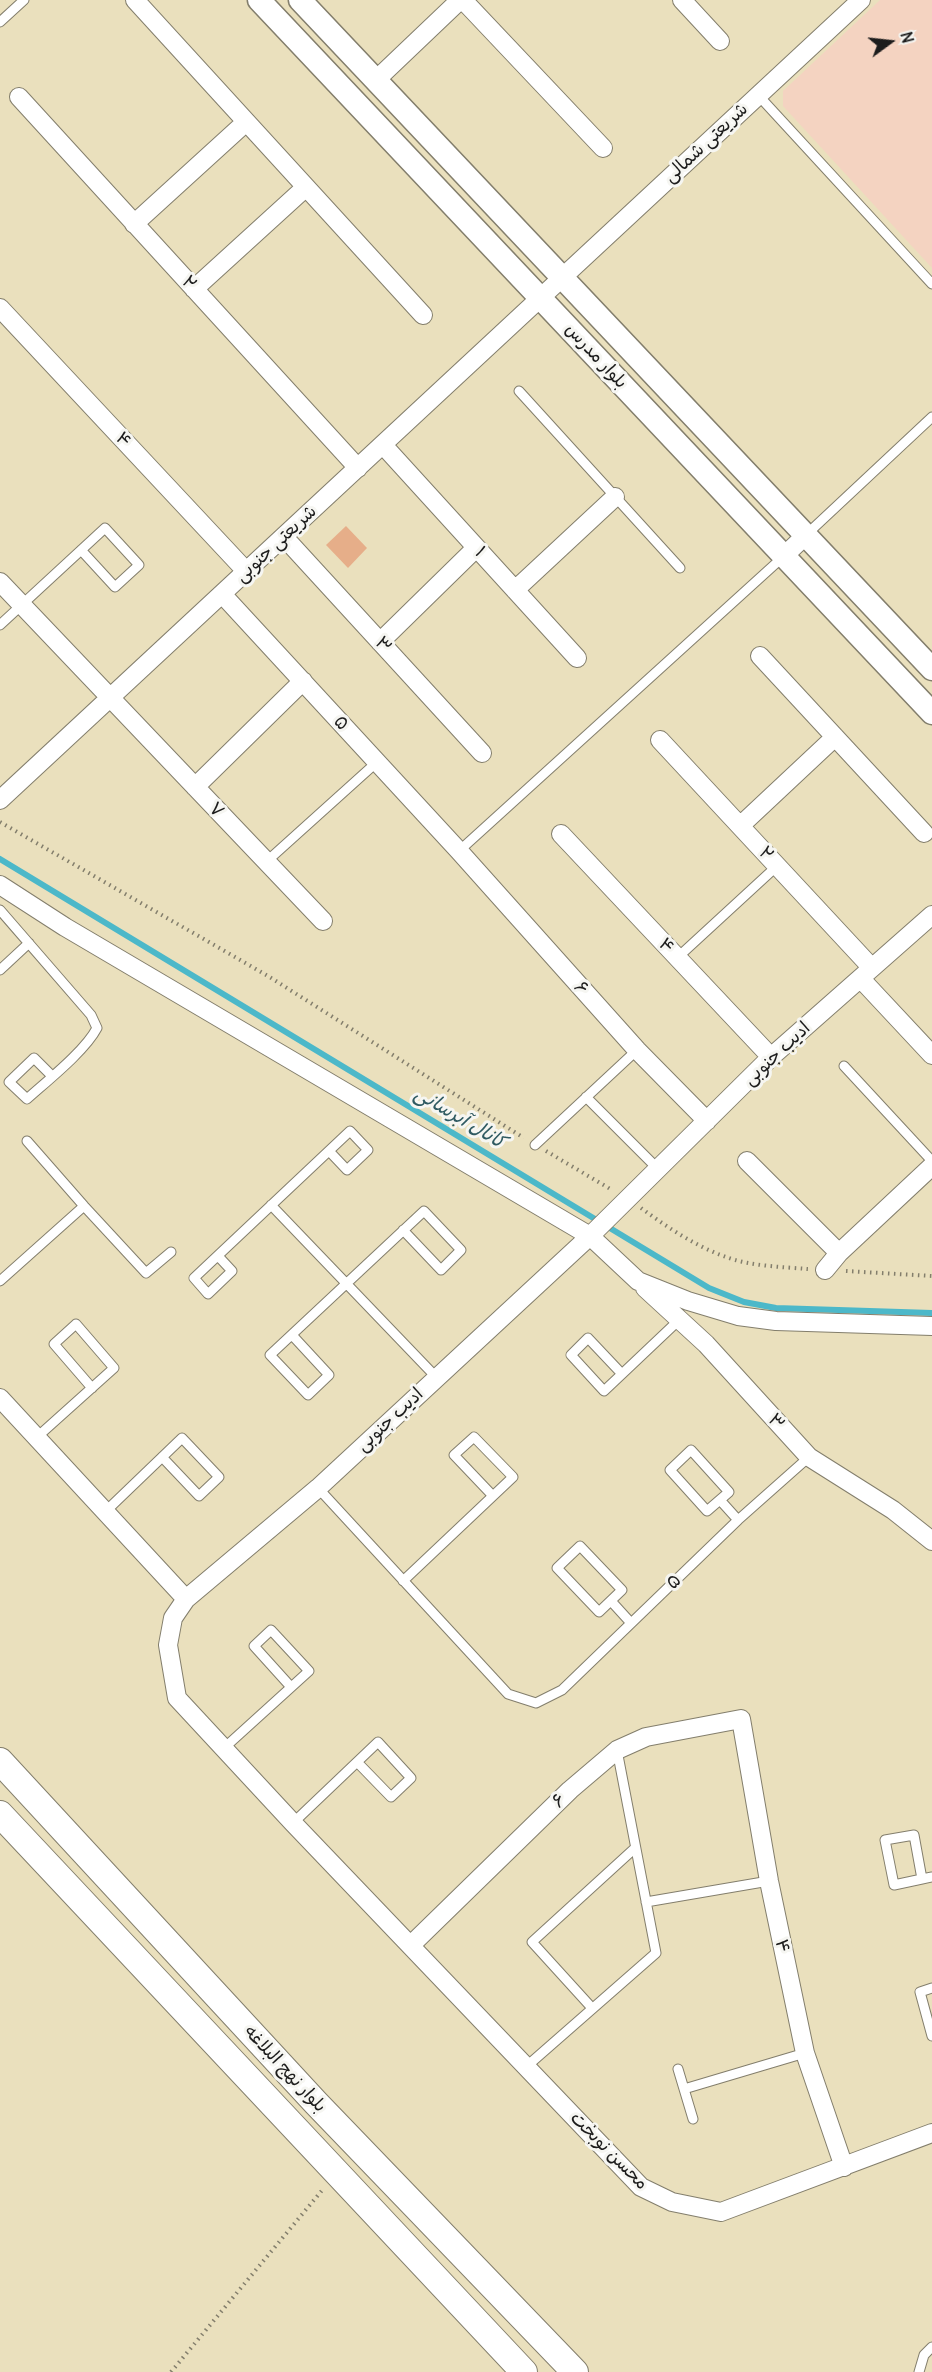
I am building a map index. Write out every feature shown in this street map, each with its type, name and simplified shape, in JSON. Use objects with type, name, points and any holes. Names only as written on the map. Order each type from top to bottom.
[{"type":"main road","name":"بلوار نهج البلاغه","points":[[0,1761],[316,2103],[575,2372]]},
{"type":"main road","name":"بلوار نهج البلاغه","points":[[0,1815],[524,2372]]},
{"type":"street","points":[[135,0],[423,315]]},
{"type":"street","name":"بلوار مدرس","points":[[259,0],[806,535],[932,669]]},
{"type":"street","name":"بلوار مدرس","points":[[300,0],[376,81],[784,556],[932,713]]},
{"type":"street","points":[[376,81],[461,0],[603,148]]},
{"type":"street","points":[[682,0],[720,40]]},
{"type":"street","name":"شریعتی شمالی","points":[[552,288],[861,0]]},
{"type":"street","name":"۲","points":[[19,97],[358,468]]},
{"type":"street","points":[[134,224],[246,122]]},
{"type":"street","points":[[194,289],[306,187]]},
{"type":"street","name":"شریعتی جنوبی","points":[[0,800],[552,288]]},
{"type":"street","name":"۴","points":[[0,308],[246,571]]},
{"type":"street","name":"۱","points":[[382,445],[577,658]]},
{"type":"street","points":[[515,590],[615,497]]},
{"type":"street","points":[[784,556],[806,535]]},
{"type":"street","name":"۳","points":[[284,537],[482,753]]},
{"type":"street","points":[[380,642],[476,548]]},
{"type":"street","points":[[0,582],[111,698]]},
{"type":"street","name":"۵","points":[[222,594],[459,851]]},
{"type":"street","points":[[760,656],[924,833]]},
{"type":"street","points":[[195,787],[303,681]]},
{"type":"street","name":"۷","points":[[111,698],[323,921]]},
{"type":"street","points":[[740,826],[835,737]]},
{"type":"street","name":"۲","points":[[660,740],[777,866],[866,974]]},
{"type":"street","name":"۴","points":[[561,834],[771,1057]]},
{"type":"street","name":"۶","points":[[459,851],[637,1050],[707,1121]]},
{"type":"street","name":"۳","points":[[0,885],[65,927],[590,1236],[706,1344],[809,1457],[893,1510],[932,1541]]},
{"type":"street","name":"ادیب جنوبی","points":[[186,1599],[318,1488],[590,1236],[771,1057],[932,915]]},
{"type":"street","points":[[866,974],[932,1055]]},
{"type":"street","points":[[747,1161],[839,1253]]},
{"type":"street","points":[[825,1270],[839,1253],[932,1166]]},
{"type":"street","points":[[638,1281],[688,1301],[738,1316],[776,1321],[932,1326]]},
{"type":"street","points":[[0,1398],[186,1599]]},
{"type":"street","name":"محسن نوبخت","points":[[186,1599],[173,1618],[168,1644],[177,1698],[293,1823],[641,2187],[672,2202],[721,2212],[932,2133]]},
{"type":"street","name":"۴","points":[[741,1719],[769,1881],[806,2052],[844,2167]]},
{"type":"street","name":"۶","points":[[411,1945],[570,1790],[617,1750],[646,1737],[741,1719]]},
{"type":"lane","points":[[0,22],[24,0]]},
{"type":"lane","points":[[758,94],[932,284]]},
{"type":"lane","points":[[519,392],[680,568]]},
{"type":"lane","points":[[806,535],[932,417]]},
{"type":"lane","points":[[0,625],[22,604],[105,528],[139,565],[115,587],[81,550]]},
{"type":"lane","points":[[459,851],[784,556]]},
{"type":"lane","points":[[266,861],[377,762]]},
{"type":"lane","points":[[677,958],[777,866]]},
{"type":"lane","points":[[0,910],[91,1015],[97,1028],[92,1037],[52,1076],[27,1099],[9,1082],[34,1058],[52,1076]]},
{"type":"lane","points":[[0,970],[29,943]]},
{"type":"lane","points":[[535,1144],[637,1050]]},
{"type":"lane","points":[[844,1066],[932,1161]]},
{"type":"lane","points":[[586,1097],[657,1169]]},
{"type":"lane","points":[[27,1141],[147,1273],[171,1252]]},
{"type":"lane","points":[[218,1256],[329,1150]]},
{"type":"lane","points":[[271,1205],[436,1377]]},
{"type":"lane","points":[[0,1281],[84,1206]]},
{"type":"lane","points":[[292,1335],[329,1375],[308,1395],[270,1355],[347,1284],[403,1230],[424,1211],[461,1250],[441,1270],[403,1230]]},
{"type":"lane","points":[[622,1374],[588,1338],[571,1355],[604,1390],[622,1374],[679,1320]]},
{"type":"lane","points":[[36,1438],[92,1388],[114,1368],[76,1324],[54,1344],[92,1388]]},
{"type":"lane","points":[[318,1488],[403,1581],[493,1496],[513,1477],[474,1437],[454,1455],[493,1496]]},
{"type":"lane","points":[[105,1512],[162,1457],[182,1438],[219,1477],[199,1496],[162,1457]]},
{"type":"lane","points":[[691,1450],[729,1492],[720,1500],[707,1511],[670,1470],[691,1450]]},
{"type":"lane","name":"۵","points":[[403,1581],[508,1694],[536,1703],[562,1690],[738,1520],[809,1457]]},
{"type":"lane","points":[[720,1500],[738,1520]]},
{"type":"lane","points":[[580,1546],[622,1590],[611,1601],[599,1612],[557,1568],[580,1546]]},
{"type":"lane","points":[[611,1601],[632,1623]]},
{"type":"lane","points":[[224,1749],[291,1688],[309,1671],[271,1630],[254,1646],[291,1688]]},
{"type":"lane","points":[[293,1823],[357,1762],[378,1742],[411,1778],[391,1797],[357,1762]]},
{"type":"lane","points":[[527,2066],[656,1953],[617,1750]]},
{"type":"lane","points":[[914,1835],[927,1878],[894,1885],[885,1840],[914,1835]]},
{"type":"lane","points":[[592,2008],[532,1942],[635,1848]]},
{"type":"lane","points":[[646,1902],[769,1881]]},
{"type":"lane","points":[[932,1988],[920,1992],[932,2036]]},
{"type":"lane","points":[[684,2089],[806,2052]]},
{"type":"lane","points":[[678,2069],[693,2119]]},
{"type":"lane","points":[[919,2372],[924,2355],[932,2347]]},
{"type":"path","points":[[0,822],[268,976],[535,1144],[627,1198],[673,1231],[727,1257],[779,1267],[932,1276]]},
{"type":"path","points":[[171,2372],[337,2174]]},
{"type":"shaded area","points":[[880,0],[932,0],[932,268],[783,106],[783,91]]},
{"type":"building","points":[[346,526],[367,548],[348,568],[326,545]]},
{"type":"waterway","name":"کانال آبرسانی","points":[[0,859],[709,1288],[744,1302],[776,1308],[932,1313]]}]
